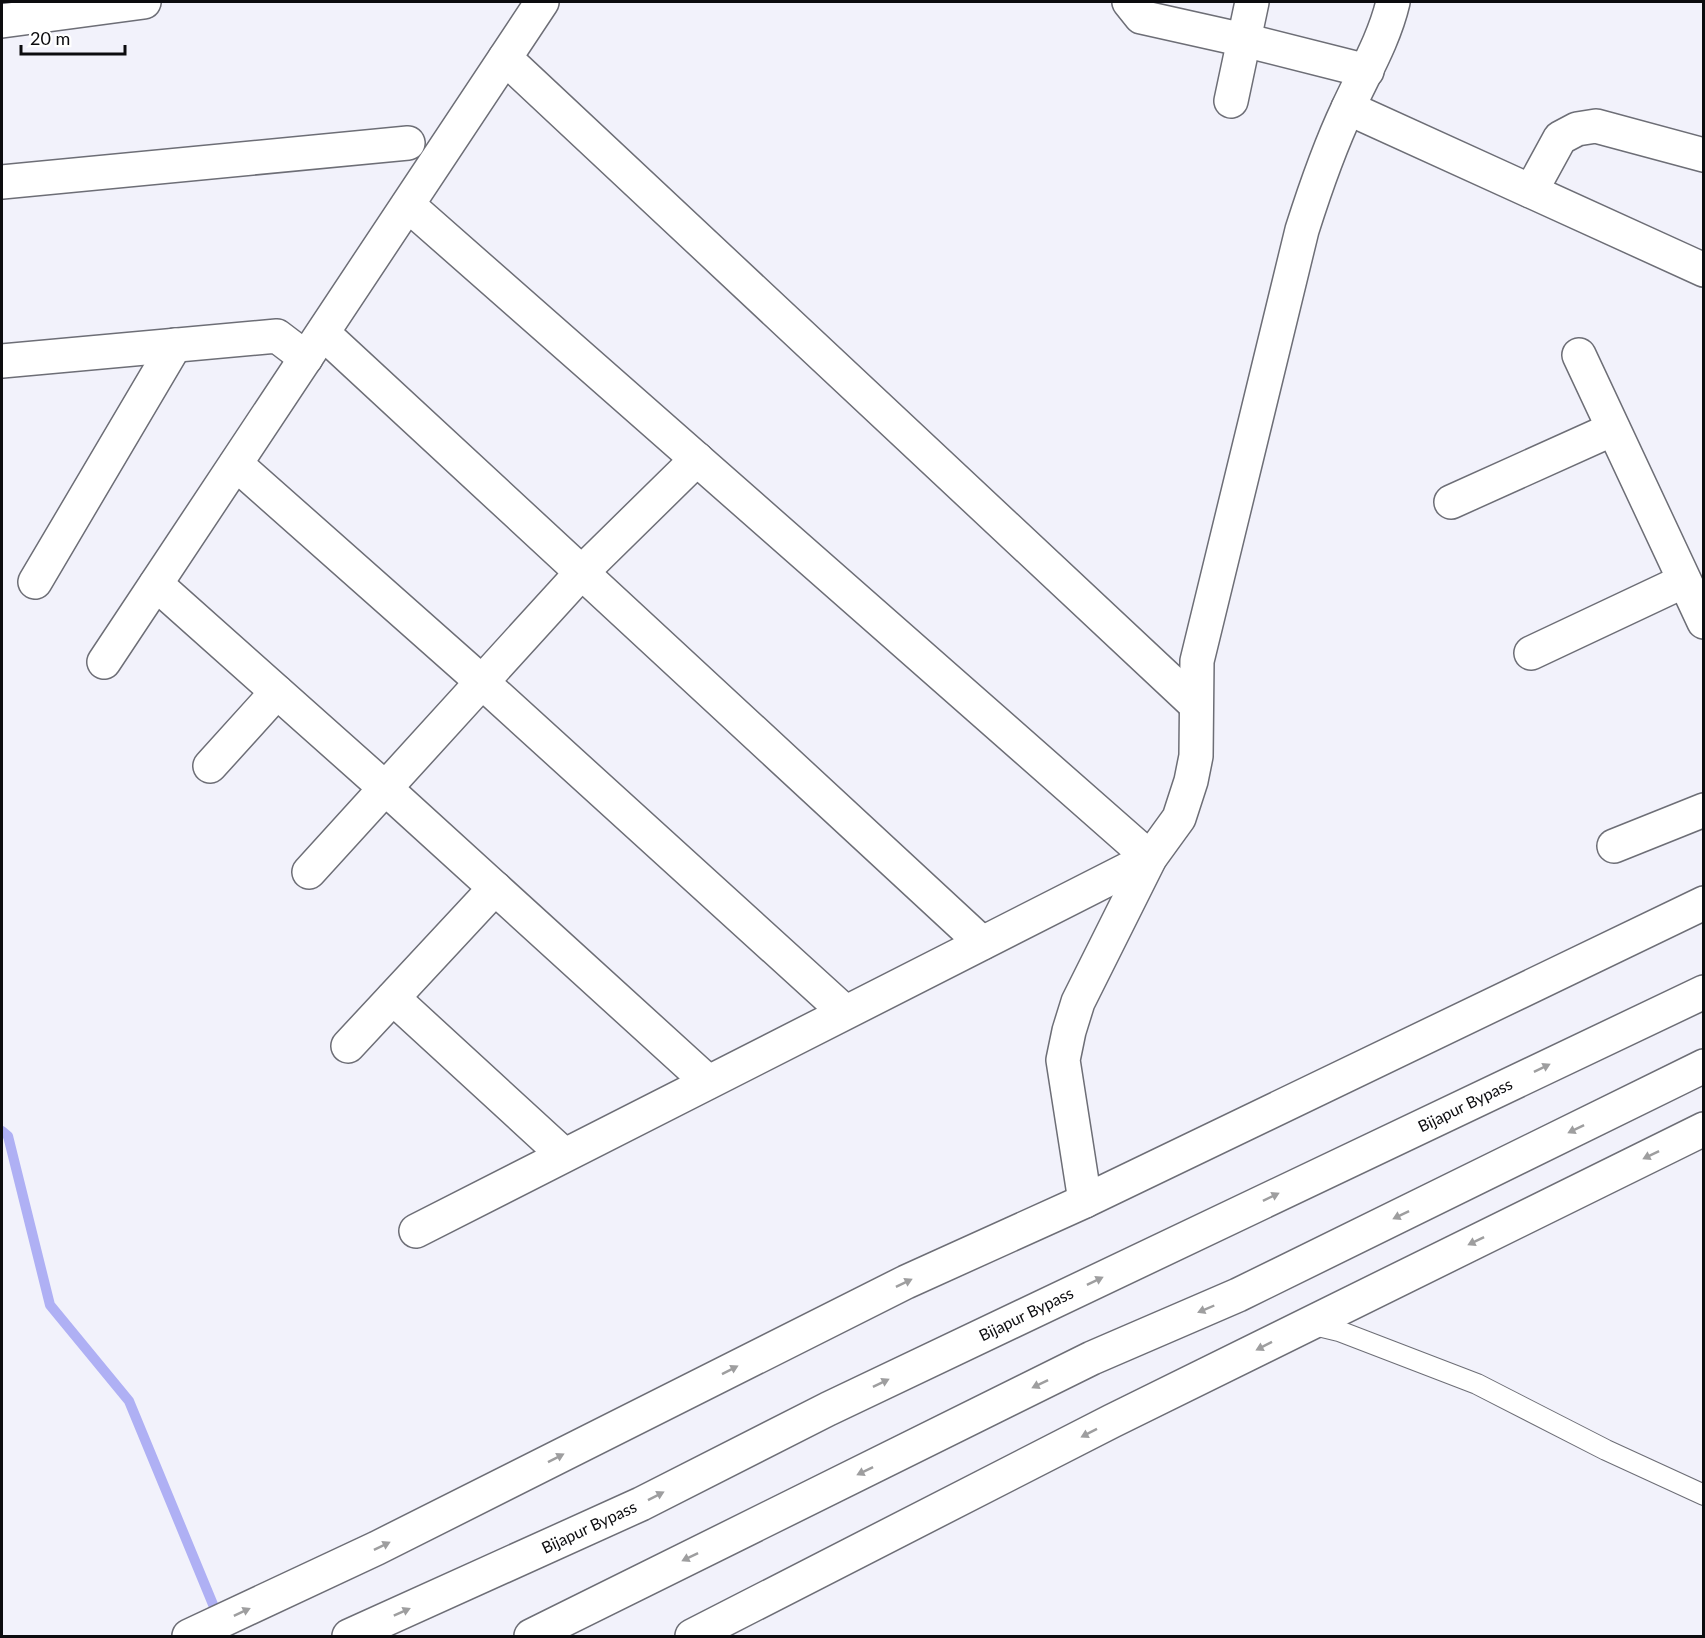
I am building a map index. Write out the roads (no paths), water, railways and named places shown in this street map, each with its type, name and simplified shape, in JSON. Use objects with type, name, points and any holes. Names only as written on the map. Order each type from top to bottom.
[{"type":"main road","points":[[2,21],[144,2]]},
{"type":"main road","points":[[104,662],[542,2]]},
{"type":"main road","points":[[1129,2],[1141,17],[1367,71]]},
{"type":"main road","points":[[1231,101],[1252,2]]},
{"type":"main road","points":[[1085,1201],[1064,1060],[1069,1031],[1078,1002],[1150,858],[1179,818],[1191,781],[1196,756],[1197,661],[1203,630],[1302,230],[1315,188],[1348,108],[1383,35],[1394,2]]},
{"type":"main road","points":[[505,57],[1196,705]]},
{"type":"main road","points":[[1348,108],[1704,270]]},
{"type":"main road","points":[[1531,191],[1560,138],[1577,129],[1596,126],[1704,155]]},
{"type":"main road","points":[[2,182],[408,142]]},
{"type":"main road","points":[[408,205],[1150,858]]},
{"type":"main road","points":[[2,360],[277,336],[315,345],[582,572],[982,944]]},
{"type":"main road","points":[[35,582],[175,345]]},
{"type":"main road","points":[[1579,355],[1704,622]]},
{"type":"main road","points":[[1451,502],[1613,429]]},
{"type":"main road","points":[[309,872],[582,572],[697,459]]},
{"type":"main road","points":[[236,464],[482,682],[845,1012]]},
{"type":"main road","points":[[1531,653],[1684,581]]},
{"type":"main road","points":[[156,584],[385,788],[708,1082]]},
{"type":"main road","points":[[210,766],[277,692]]},
{"type":"main road","points":[[1614,846],[1704,810]]},
{"type":"main road","points":[[416,1231],[1150,858]]},
{"type":"main road","points":[[348,1046],[495,888]]},
{"type":"main road","points":[[189,1636],[377,1548],[906,1282],[1085,1201],[1704,903]]},
{"type":"main road","name":"Bijapur Bypass","points":[[349,1636],[641,1504],[839,1403],[1704,992]]},
{"type":"main road","points":[[393,998],[564,1155]]},
{"type":"main road","points":[[531,1636],[1092,1358],[1238,1295],[1704,1066]]},
{"type":"main road","points":[[692,1636],[1308,1323],[1704,1130]]},
{"type":"lane","points":[[1308,1323],[1339,1331],[1477,1384],[1596,1445],[1704,1495]]},
{"type":"waterway","points":[[2,1131],[8,1136],[50,1305],[129,1401],[219,1619]]}]
